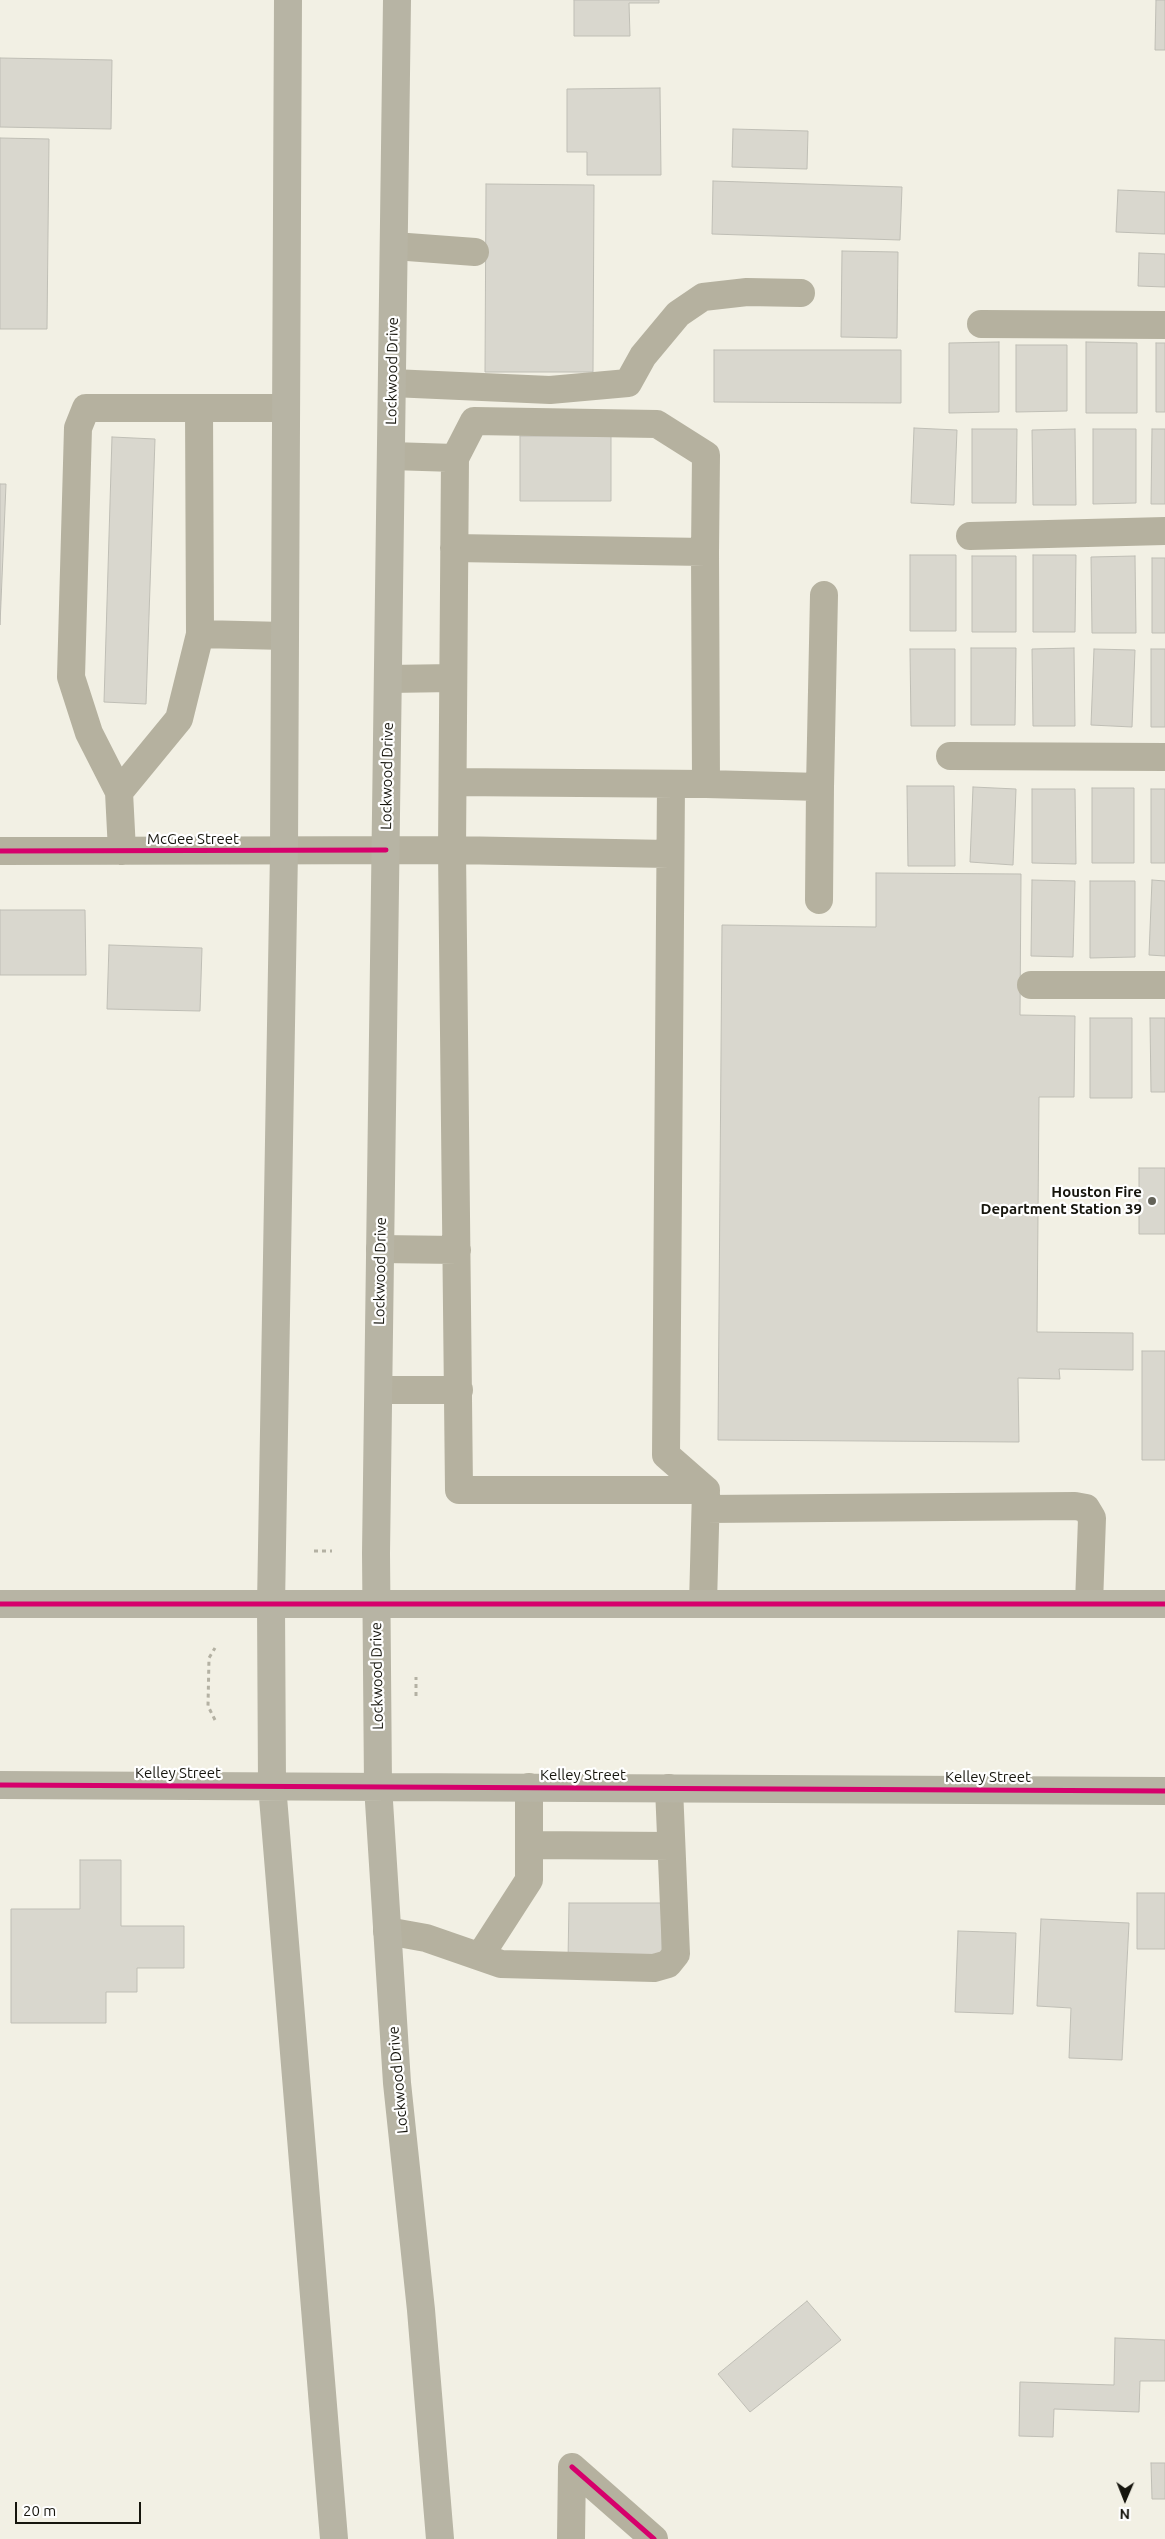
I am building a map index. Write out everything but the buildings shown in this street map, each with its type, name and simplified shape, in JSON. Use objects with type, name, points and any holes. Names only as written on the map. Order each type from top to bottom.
[{"type":"main road","points":[[288,0],[284,851],[271,1605],[272,1785],[334,2539]]},
{"type":"main road","name":"Lockwood Drive","points":[[398,0],[376,1604],[378,1786],[397,2083],[420,2310],[440,2539]]},
{"type":"main road","points":[[0,1604],[1165,1604]]},
{"type":"main road","name":"Kelley Street","points":[[0,1785],[1165,1791]]},
{"type":"street","points":[[394,246],[475,252]]},
{"type":"street","points":[[392,383],[550,390],[628,383],[643,356],[678,314],[703,297],[747,292],[801,293]]},
{"type":"street","points":[[981,324],[1165,325]]},
{"type":"street","points":[[122,851],[119,792],[89,733],[71,677],[78,428],[86,408],[286,408]]},
{"type":"street","points":[[119,792],[179,719],[200,634],[199,408]]},
{"type":"street","points":[[706,784],[706,455],[657,424],[474,421],[455,458],[452,850],[459,1490],[706,1500],[1075,1506],[1086,1508],[1092,1518],[1089,1604]]},
{"type":"street","points":[[391,456],[455,458]]},
{"type":"street","points":[[970,536],[1165,531]]},
{"type":"street","points":[[454,548],[705,552]]},
{"type":"street","points":[[819,900],[824,595]]},
{"type":"street","points":[[200,634],[285,636]]},
{"type":"street","points":[[388,679],[453,678]]},
{"type":"street","points":[[950,756],[1165,757]]},
{"type":"street","points":[[453,782],[820,787]]},
{"type":"street","points":[[670,784],[666,1456],[706,1500],[703,1604]]},
{"type":"street","name":"McGee Street","points":[[0,851],[452,850],[669,854]]},
{"type":"street","points":[[1031,985],[1165,985]]},
{"type":"street","points":[[380,1249],[457,1250]]},
{"type":"street","points":[[379,1390],[458,1390]]},
{"type":"street","points":[[480,1956],[529,1880],[529,1787]]},
{"type":"street","points":[[388,1931],[426,1938],[501,1964],[654,1968],[668,1964],[676,1954],[669,1788]]},
{"type":"street","points":[[529,1845],[671,1846]]},
{"type":"street","points":[[571,2539],[572,2466],[654,2539]]},
{"type":"path","points":[[314,1551],[332,1551]]},
{"type":"path","points":[[215,1648],[209,1658],[208,1706],[215,1720]]},
{"type":"cycle path","points":[[0,851],[386,850]]},
{"type":"cycle path","points":[[0,1604],[1165,1604]]},
{"type":"cycle path","points":[[0,1785],[1165,1791]]},
{"type":"cycle path","points":[[572,2467],[654,2539]]},
{"type":"place","name":"Houston Fire Department Station 39","points":[[1152,1201]]}]
